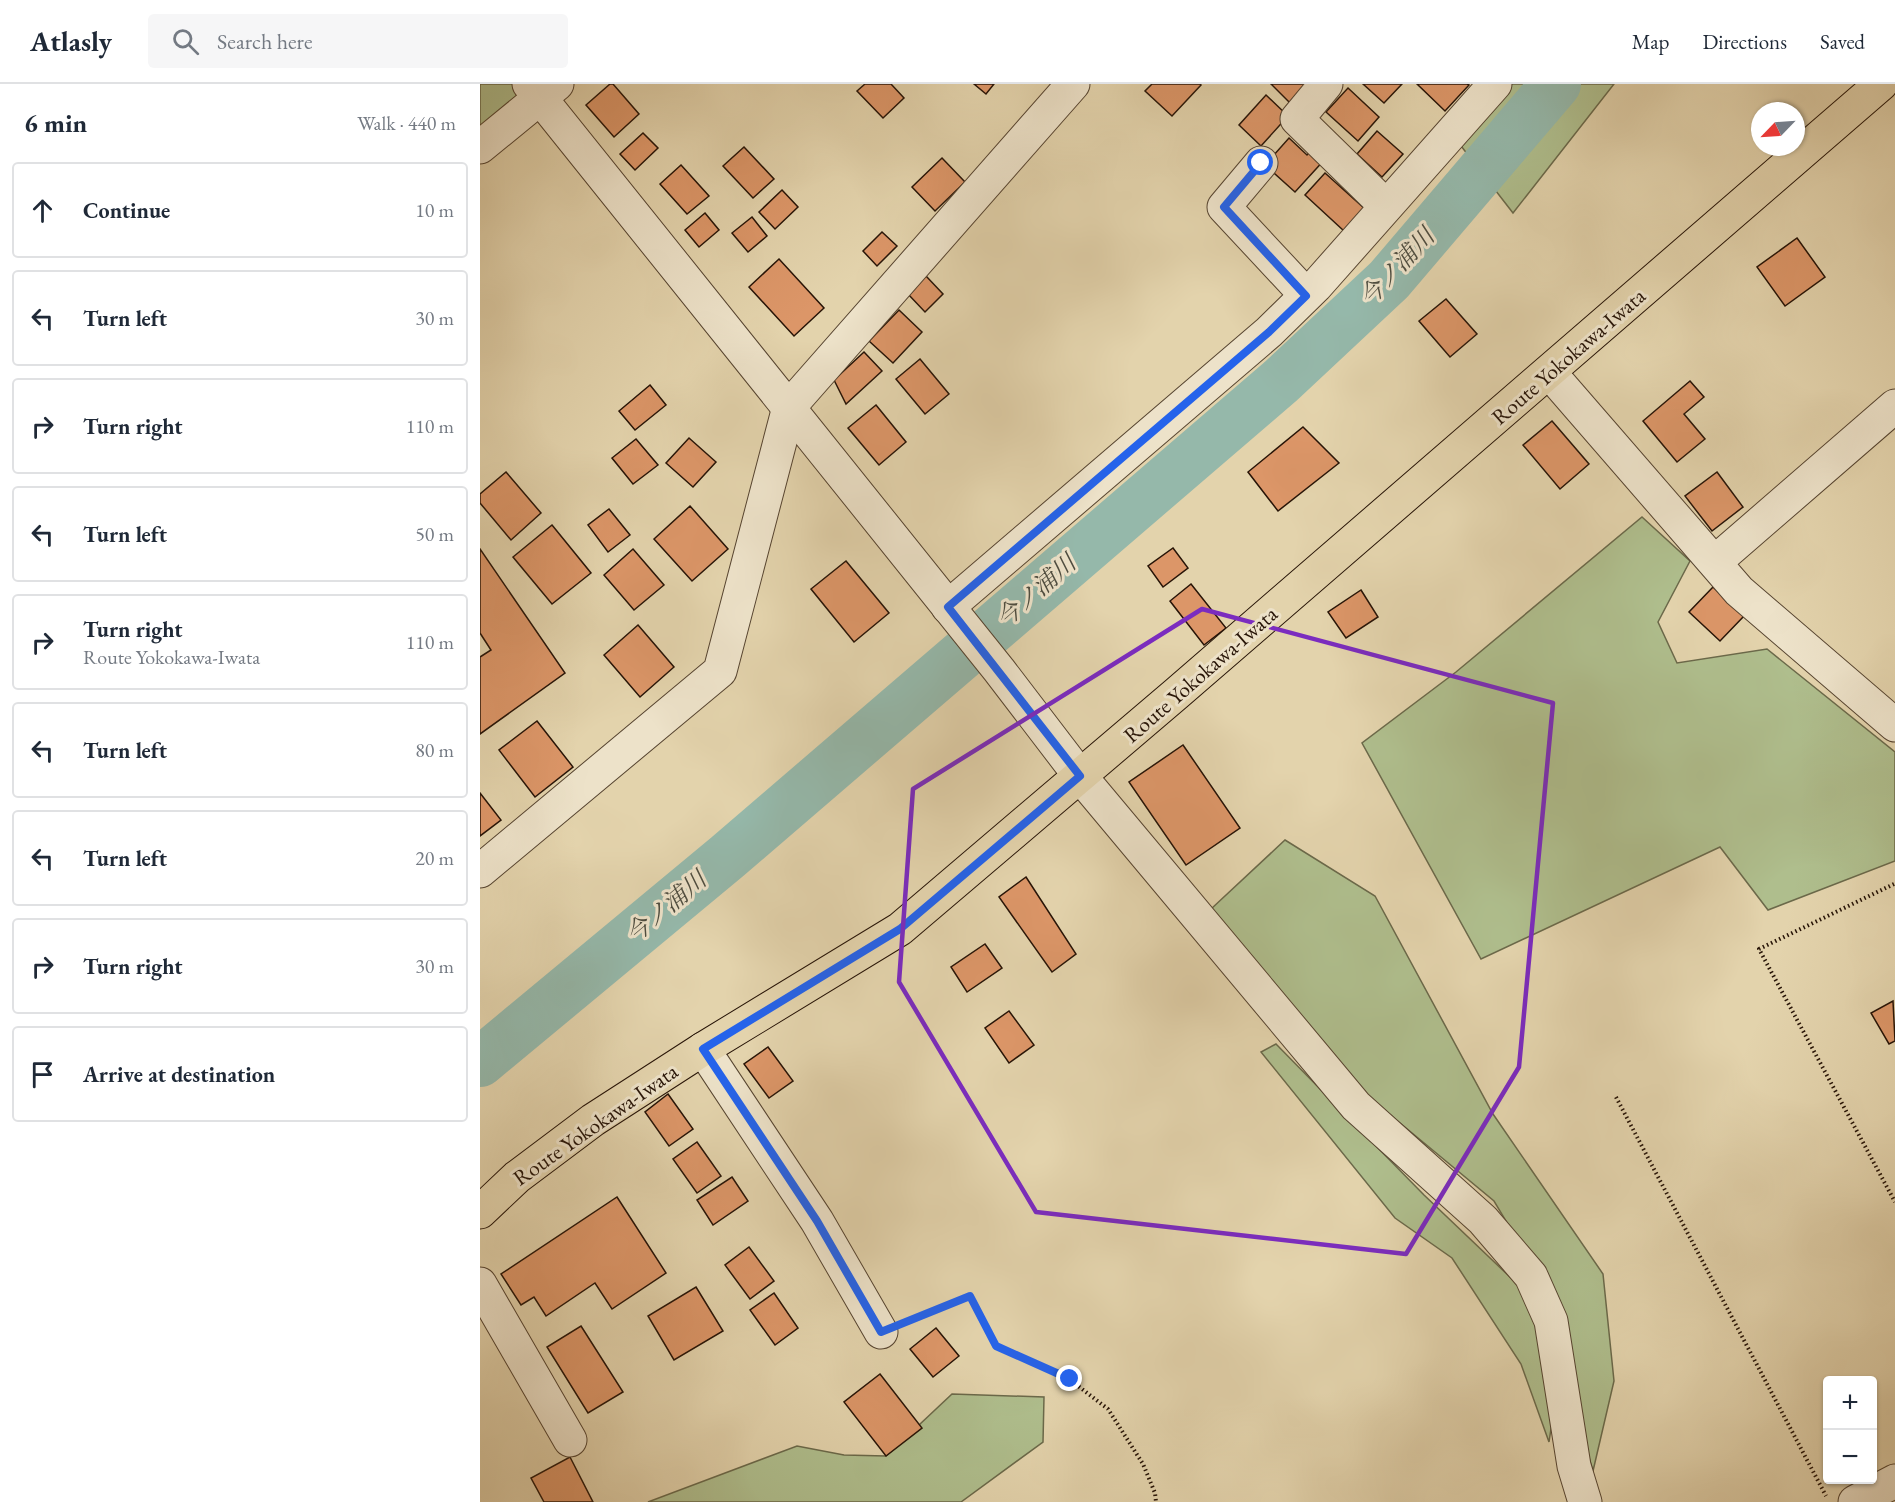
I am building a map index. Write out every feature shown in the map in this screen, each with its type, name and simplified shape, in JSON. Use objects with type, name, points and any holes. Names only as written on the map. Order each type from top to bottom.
[{"type":"main road","name":"Route Yokokawa-Iwata","points":[[480,1212],[517,1177],[593,1120],[703,1049],[900,929],[1881,84]]},
{"type":"street","points":[[480,871],[720,671],[789,407],[1073,84]]},
{"type":"street","points":[[1326,84],[1297,119],[1386,206]]},
{"type":"street","points":[[950,609],[1269,332],[1306,296],[1495,84]]},
{"type":"street","points":[[480,147],[542,89],[1080,776],[1356,1106],[1483,1220],[1531,1276],[1551,1321],[1574,1466],[1585,1502]]},
{"type":"street","points":[[1261,163],[1224,207],[1306,296]]},
{"type":"street","points":[[1549,372],[1739,591],[1895,725]]},
{"type":"street","points":[[1715,562],[1895,406]]},
{"type":"street","points":[[703,1049],[817,1221],[881,1332]]},
{"type":"street","points":[[480,1284],[570,1440]]},
{"type":"street","points":[[1855,1502],[1895,1480]]},
{"type":"path","points":[[1894,884],[1759,949],[1895,1202]]},
{"type":"path","points":[[1616,1096],[1829,1502]]},
{"type":"path","points":[[881,1332],[970,1296],[996,1346],[1070,1379],[1108,1408],[1143,1464],[1155,1493],[1155,1502]]},
{"type":"highlighted area","points":[[1202,609],[1553,703],[1519,1067],[1406,1254],[1036,1212],[899,982],[913,789]]},
{"type":"green space","points":[[480,84],[522,84],[534,98],[480,141]]},
{"type":"green space","points":[[1496,84],[1614,84],[1513,213],[1451,133]]},
{"type":"green space","points":[[1642,517],[1690,561],[1658,622],[1677,663],[1767,649],[1895,752],[1895,861],[1768,910],[1720,847],[1481,959],[1362,743],[1456,672]]},
{"type":"green space","points":[[1285,840],[1375,896],[1493,1114],[1603,1274],[1614,1381],[1593,1471],[1568,1386],[1557,1306],[1494,1201],[1365,1094],[1211,909]]},
{"type":"green space","points":[[1276,1044],[1424,1195],[1532,1298],[1554,1409],[1549,1442],[1521,1364],[1452,1258],[1395,1218],[1261,1052]]},
{"type":"green space","points":[[952,1394],[1044,1397],[1043,1442],[961,1502],[648,1502],[797,1446],[844,1455],[886,1456]]},
{"type":"building","points":[[610,84],[613,84],[639,114],[614,137],[586,105]]},
{"type":"building","points":[[865,84],[891,84],[904,98],[883,118],[857,91]]},
{"type":"building","points":[[974,84],[994,84],[986,94]]},
{"type":"building","points":[[1152,84],[1201,85],[1172,116],[1145,91]]},
{"type":"building","points":[[1271,84],[1313,84],[1293,106]]},
{"type":"building","points":[[1363,84],[1402,84],[1384,103]]},
{"type":"building","points":[[1417,84],[1467,84],[1469,85],[1445,111]]},
{"type":"building","points":[[1348,88],[1379,117],[1358,141],[1326,112]]},
{"type":"building","points":[[1266,95],[1288,116],[1261,146],[1239,125]]},
{"type":"building","points":[[1377,131],[1403,154],[1382,177],[1357,154]]},
{"type":"building","points":[[643,133],[658,148],[635,170],[620,154]]},
{"type":"building","points":[[1289,138],[1307,155],[1314,147],[1326,158],[1295,192],[1265,165]]},
{"type":"building","points":[[744,147],[774,179],[753,198],[723,166]]},
{"type":"building","points":[[942,158],[965,182],[935,211],[912,187]]},
{"type":"building","points":[[681,165],[709,196],[687,214],[660,184]]},
{"type":"building","points":[[1325,173],[1365,209],[1344,231],[1305,195]]},
{"type":"building","points":[[782,190],[798,207],[775,229],[759,212]]},
{"type":"building","points":[[705,213],[719,230],[699,247],[685,230]]},
{"type":"building","points":[[752,217],[767,236],[748,252],[732,233]]},
{"type":"building","points":[[882,232],[897,246],[877,266],[863,251]]},
{"type":"building","points":[[1797,238],[1825,277],[1785,306],[1757,267]]},
{"type":"building","points":[[779,259],[824,308],[794,336],[749,287]]},
{"type":"building","points":[[926,276],[943,294],[925,312],[908,294]]},
{"type":"building","points":[[1446,299],[1477,334],[1450,357],[1419,321]]},
{"type":"building","points":[[899,310],[922,332],[893,363],[869,341]]},
{"type":"building","points":[[864,352],[882,371],[846,404],[834,380]]},
{"type":"building","points":[[920,359],[949,394],[925,414],[896,379]]},
{"type":"building","points":[[1690,381],[1704,397],[1684,414],[1705,439],[1677,462],[1643,421]]},
{"type":"building","points":[[650,385],[666,405],[635,430],[619,411]]},
{"type":"building","points":[[876,405],[906,442],[879,465],[848,428]]},
{"type":"building","points":[[1552,421],[1589,464],[1560,489],[1523,445]]},
{"type":"building","points":[[1303,427],[1339,463],[1278,511],[1248,472]]},
{"type":"building","points":[[689,438],[716,462],[693,487],[666,463]]},
{"type":"building","points":[[636,439],[658,465],[633,484],[612,458]]},
{"type":"building","points":[[506,472],[541,513],[511,540],[480,503],[480,494]]},
{"type":"building","points":[[1717,472],[1743,507],[1712,531],[1685,496]]},
{"type":"building","points":[[690,506],[728,549],[692,581],[654,539]]},
{"type":"building","points":[[609,509],[630,535],[608,552],[588,525]]},
{"type":"building","points":[[552,525],[591,573],[552,604],[513,557]]},
{"type":"building","points":[[1173,548],[1188,568],[1163,587],[1148,566]]},
{"type":"building","points":[[480,549],[565,673],[480,734],[480,657],[491,650],[480,633]]},
{"type":"building","points":[[633,549],[664,585],[634,610],[604,575]]},
{"type":"building","points":[[846,561],[889,613],[854,642],[811,589]]},
{"type":"building","points":[[1191,584],[1226,628],[1204,645],[1170,601]]},
{"type":"building","points":[[1713,587],[1744,616],[1720,641],[1689,612]]},
{"type":"building","points":[[1361,590],[1378,617],[1346,638],[1328,612]]},
{"type":"building","points":[[638,625],[674,667],[640,697],[604,655]]},
{"type":"building","points":[[537,721],[573,767],[535,797],[499,750]]},
{"type":"building","points":[[1183,745],[1240,828],[1186,865],[1129,782]]},
{"type":"building","points":[[480,793],[501,820],[480,836]]},
{"type":"building","points":[[1026,877],[1076,954],[1052,972],[999,897]]},
{"type":"building","points":[[985,944],[1002,968],[967,992],[951,967]]},
{"type":"building","points":[[1893,1001],[1895,1041],[1889,1044],[1871,1013]]},
{"type":"building","points":[[1009,1011],[1034,1045],[1009,1063],[985,1028]]},
{"type":"building","points":[[768,1047],[793,1081],[769,1098],[744,1064]]},
{"type":"building","points":[[668,1094],[693,1129],[669,1146],[645,1112]]},
{"type":"building","points":[[697,1142],[721,1176],[697,1193],[673,1159]]},
{"type":"building","points":[[732,1177],[748,1201],[713,1225],[697,1200]]},
{"type":"building","points":[[617,1197],[666,1273],[612,1309],[595,1283],[546,1316],[534,1297],[521,1305],[501,1274]]},
{"type":"building","points":[[749,1247],[774,1281],[750,1299],[725,1265]]},
{"type":"building","points":[[696,1287],[723,1331],[674,1360],[648,1316]]},
{"type":"building","points":[[774,1293],[798,1328],[775,1345],[750,1310]]},
{"type":"building","points":[[581,1326],[623,1392],[588,1413],[547,1347]]},
{"type":"building","points":[[936,1328],[959,1356],[933,1377],[910,1349]]},
{"type":"building","points":[[880,1374],[922,1428],[886,1456],[844,1402]]},
{"type":"building","points":[[570,1457],[593,1502],[544,1502],[531,1478]]},
{"type":"waterway","name":"今ノ浦川","points":[[480,1062],[727,857],[1281,381],[1389,280],[1556,84]]},
{"type":"route","points":[[1070,1379],[996,1346],[970,1296],[881,1332],[817,1221],[703,1049],[900,929],[1080,776],[948,607],[1269,332],[1306,296],[1224,207],[1261,163]]}]
